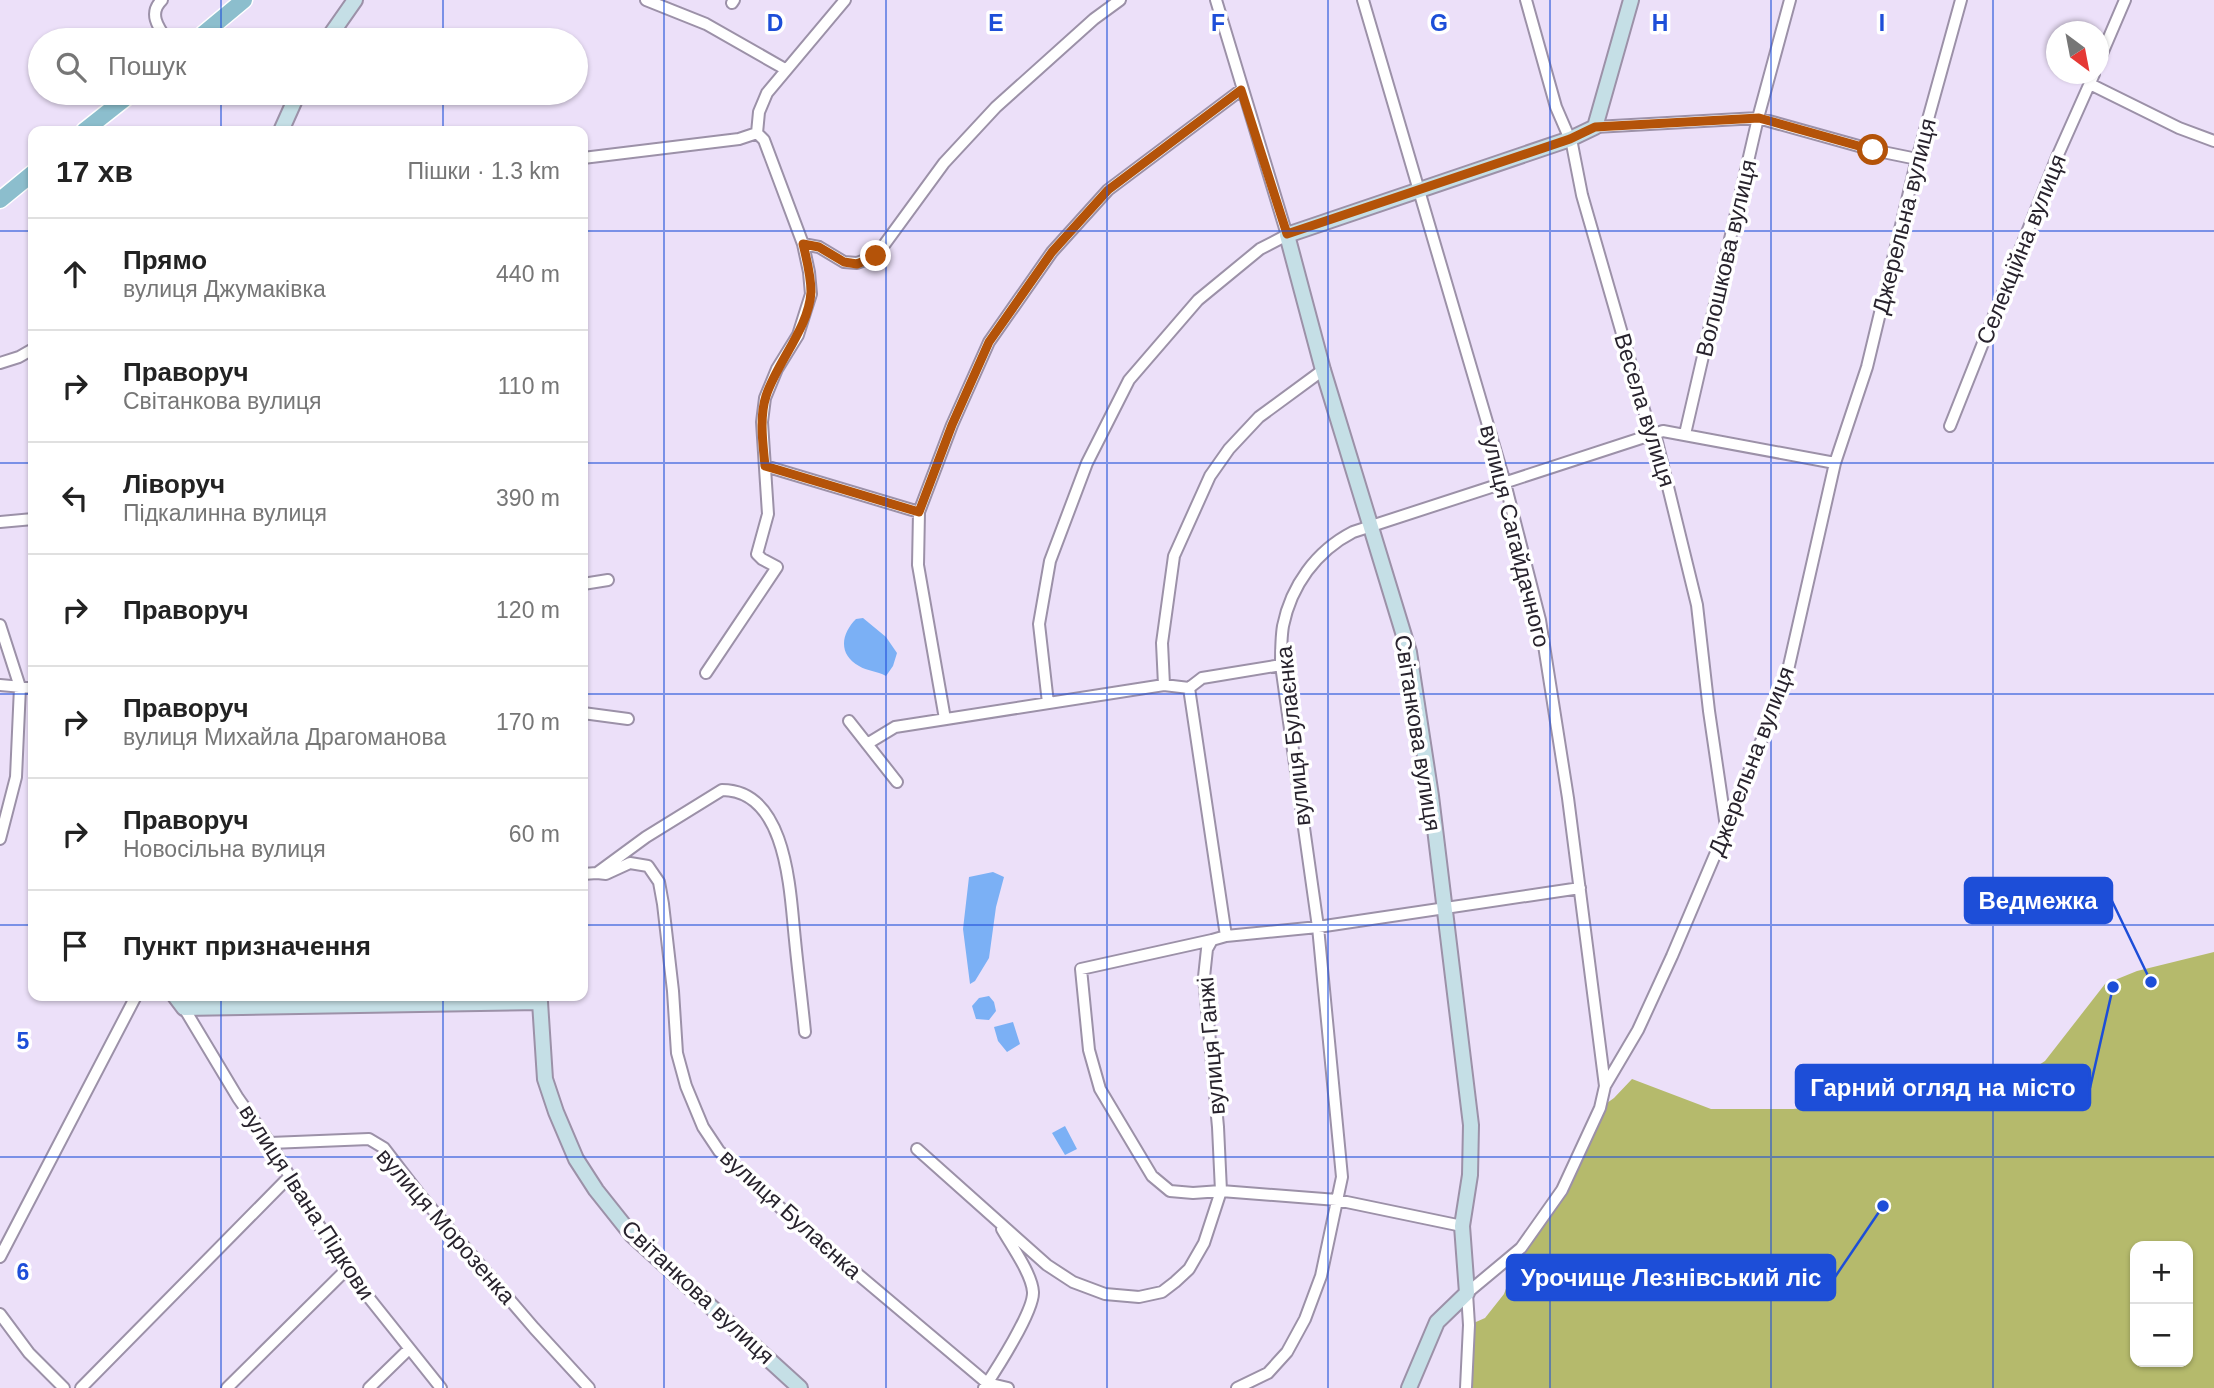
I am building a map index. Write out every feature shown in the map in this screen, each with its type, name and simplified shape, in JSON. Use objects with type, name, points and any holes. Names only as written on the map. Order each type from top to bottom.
[{"type":"main road","points":[[210,28],[244,0]]},
{"type":"main road","points":[[91,126],[117,105]]},
{"type":"main road","points":[[0,200],[28,177]]},
{"type":"street","points":[[161,28],[154,15],[155,6],[162,0]]},
{"type":"street","points":[[335,28],[355,0]]},
{"type":"street","points":[[646,0],[706,24],[785,69]]},
{"type":"street","points":[[706,673],[777,567],[757,554],[768,514],[762,422],[765,398],[777,369],[798,335],[811,295],[803,244],[764,140],[757,132],[759,112],[767,93],[785,69],[845,0]]},
{"type":"street","points":[[803,244],[819,247],[844,262],[857,264],[876,256],[944,163],[996,107],[1094,19],[1120,0]]},
{"type":"street","name":"Світанкова вулиця","points":[[1216,0],[1241,90],[1287,234],[1323,370],[1409,652],[1431,796],[1471,1125],[1470,1175],[1462,1226],[1467,1293]]},
{"type":"street","name":"вулиця Сагайдачного","points":[[1363,0],[1505,483],[1541,620],[1580,888],[1605,1086]]},
{"type":"street","name":"Весела вулиця","points":[[1526,0],[1556,107],[1573,144],[1586,208],[1651,434],[1657,442],[1697,605],[1726,829]]},
{"type":"street","points":[[1595,127],[1631,0]]},
{"type":"street","name":"Волошкова вулиця","points":[[1685,434],[1759,118],[1790,0]]},
{"type":"street","name":"Джерельна вулиця","points":[[1467,1293],[1521,1248],[1562,1190],[1600,1108],[1605,1086],[1638,1030],[1726,829],[1786,679],[1836,463],[1867,367],[1917,159],[1961,0]]},
{"type":"street","points":[[2109,38],[2125,0]]},
{"type":"street","name":"Селекційна вулиця","points":[[1950,426],[2057,157],[2090,84]]},
{"type":"street","points":[[2101,84],[2179,128],[2214,141]]},
{"type":"street","points":[[945,719],[918,565],[919,512],[952,425],[989,342],[1052,252],[1108,190],[1241,90]]},
{"type":"street","points":[[283,126],[293,105]]},
{"type":"street","points":[[1048,703],[1039,624],[1050,561],[1093,451],[1129,380],[1198,300],[1260,249],[1287,234],[1570,139],[1595,127],[1759,118],[1873,150],[1917,159]]},
{"type":"street","points":[[588,157],[739,139],[757,132]]},
{"type":"street","points":[[0,363],[28,352]]},
{"type":"street","points":[[1164,685],[1162,643],[1174,556],[1210,476],[1229,449],[1259,418],[1323,370]]},
{"type":"street","name":"вулиця Булаєнка","points":[[1237,1388],[1268,1373],[1287,1352],[1306,1320],[1321,1276],[1342,1177],[1318,927],[1281,664],[1283,626],[1299,582],[1310,566],[1337,540],[1370,525],[1663,431],[1836,463]]},
{"type":"street","points":[[765,466],[919,512]]},
{"type":"street","points":[[0,522],[28,519]]},
{"type":"street","points":[[588,583],[608,580]]},
{"type":"street","points":[[0,625],[20,687],[16,777],[3,815],[0,839]]},
{"type":"street","points":[[867,744],[895,727],[1164,685],[1189,688],[1202,678],[1281,664]]},
{"type":"street","points":[[0,685],[28,688]]},
{"type":"street","points":[[1189,688],[1226,936]]},
{"type":"street","points":[[588,714],[628,719]]},
{"type":"street","points":[[849,721],[897,782]]},
{"type":"street","points":[[597,873],[722,790],[742,793],[755,800],[776,832],[786,861],[805,1032]]},
{"type":"street","name":"вулиця Булаєнка","points":[[588,874],[606,874],[630,863],[648,866],[659,882],[673,991],[677,1053],[686,1086],[703,1127],[719,1151],[797,1223],[986,1386],[1009,1388]]},
{"type":"street","points":[[1462,1226],[1337,1200],[1221,1191],[1170,1191],[1152,1176],[1100,1089],[1089,1050],[1081,969],[1226,936],[1318,927],[1580,888]]},
{"type":"street","name":"вулиця Ганжі","points":[[917,1149],[1047,1265],[1073,1282],[1105,1294],[1139,1297],[1162,1292],[1189,1269],[1204,1243],[1221,1191],[1204,976],[1207,949],[1212,940]]},
{"type":"street","points":[[0,1257],[133,1001]]},
{"type":"street","points":[[179,1001],[184,1008],[461,1001]]},
{"type":"street","name":"Світанкова вулиця","points":[[540,1001],[545,1079],[576,1158],[596,1190],[631,1234],[800,1388]]},
{"type":"street","name":"вулиця Івана Підкови","points":[[184,1008],[237,1097],[270,1143],[348,1268],[408,1350],[441,1388]]},
{"type":"street","name":"вулиця Морозенка","points":[[270,1143],[369,1139],[384,1148],[420,1195],[589,1388]]},
{"type":"street","points":[[81,1388],[289,1177]]},
{"type":"street","points":[[986,1386],[1031,1308],[1033,1291],[1027,1274],[997,1220]]},
{"type":"street","points":[[227,1388],[348,1268]]},
{"type":"street","points":[[1409,1388],[1437,1322],[1467,1293]]},
{"type":"street","points":[[1466,1388],[1469,1325],[1467,1293]]},
{"type":"street","points":[[0,1314],[29,1353],[64,1388]]},
{"type":"street","points":[[369,1388],[408,1350]]},
{"type":"green space","points":[[2214,952],[2214,1388],[1466,1388],[1469,1325],[1485,1318],[1504,1294],[1521,1248],[1541,1223],[1600,1108],[1632,1079],[1711,1109],[1793,1109],[1851,1104],[1923,1087],[2007,1086],[2045,1061],[2105,984],[2137,971]]},
{"type":"water","points":[[863,618],[886,637],[897,653],[886,676],[859,666],[845,650],[847,631],[856,619]]},
{"type":"water","points":[[993,872],[1004,877],[996,907],[989,958],[975,981],[970,984],[963,929],[969,877]]},
{"type":"water","points":[[989,996],[996,1011],[989,1020],[976,1019],[972,1006],[979,998]]},
{"type":"water","points":[[1013,1022],[1020,1044],[1007,1052],[998,1041],[994,1027]]},
{"type":"water","points":[[1065,1126],[1077,1149],[1065,1155],[1052,1133]]},
{"type":"place","name":"Ведмежка","points":[[2151,982]]},
{"type":"place","name":"Гарний огляд на місто","points":[[2113,987]]},
{"type":"place","name":"Урочище Лезнівський ліс","points":[[1883,1206]]},
{"type":"route","points":[[876,256],[857,264],[844,262],[819,247],[803,244],[811,295],[798,335],[777,369],[765,398],[762,422],[765,466],[919,512],[952,425],[989,342],[1052,252],[1108,190],[1241,90],[1287,234],[1570,139],[1595,127],[1759,118],[1873,150]]}]
